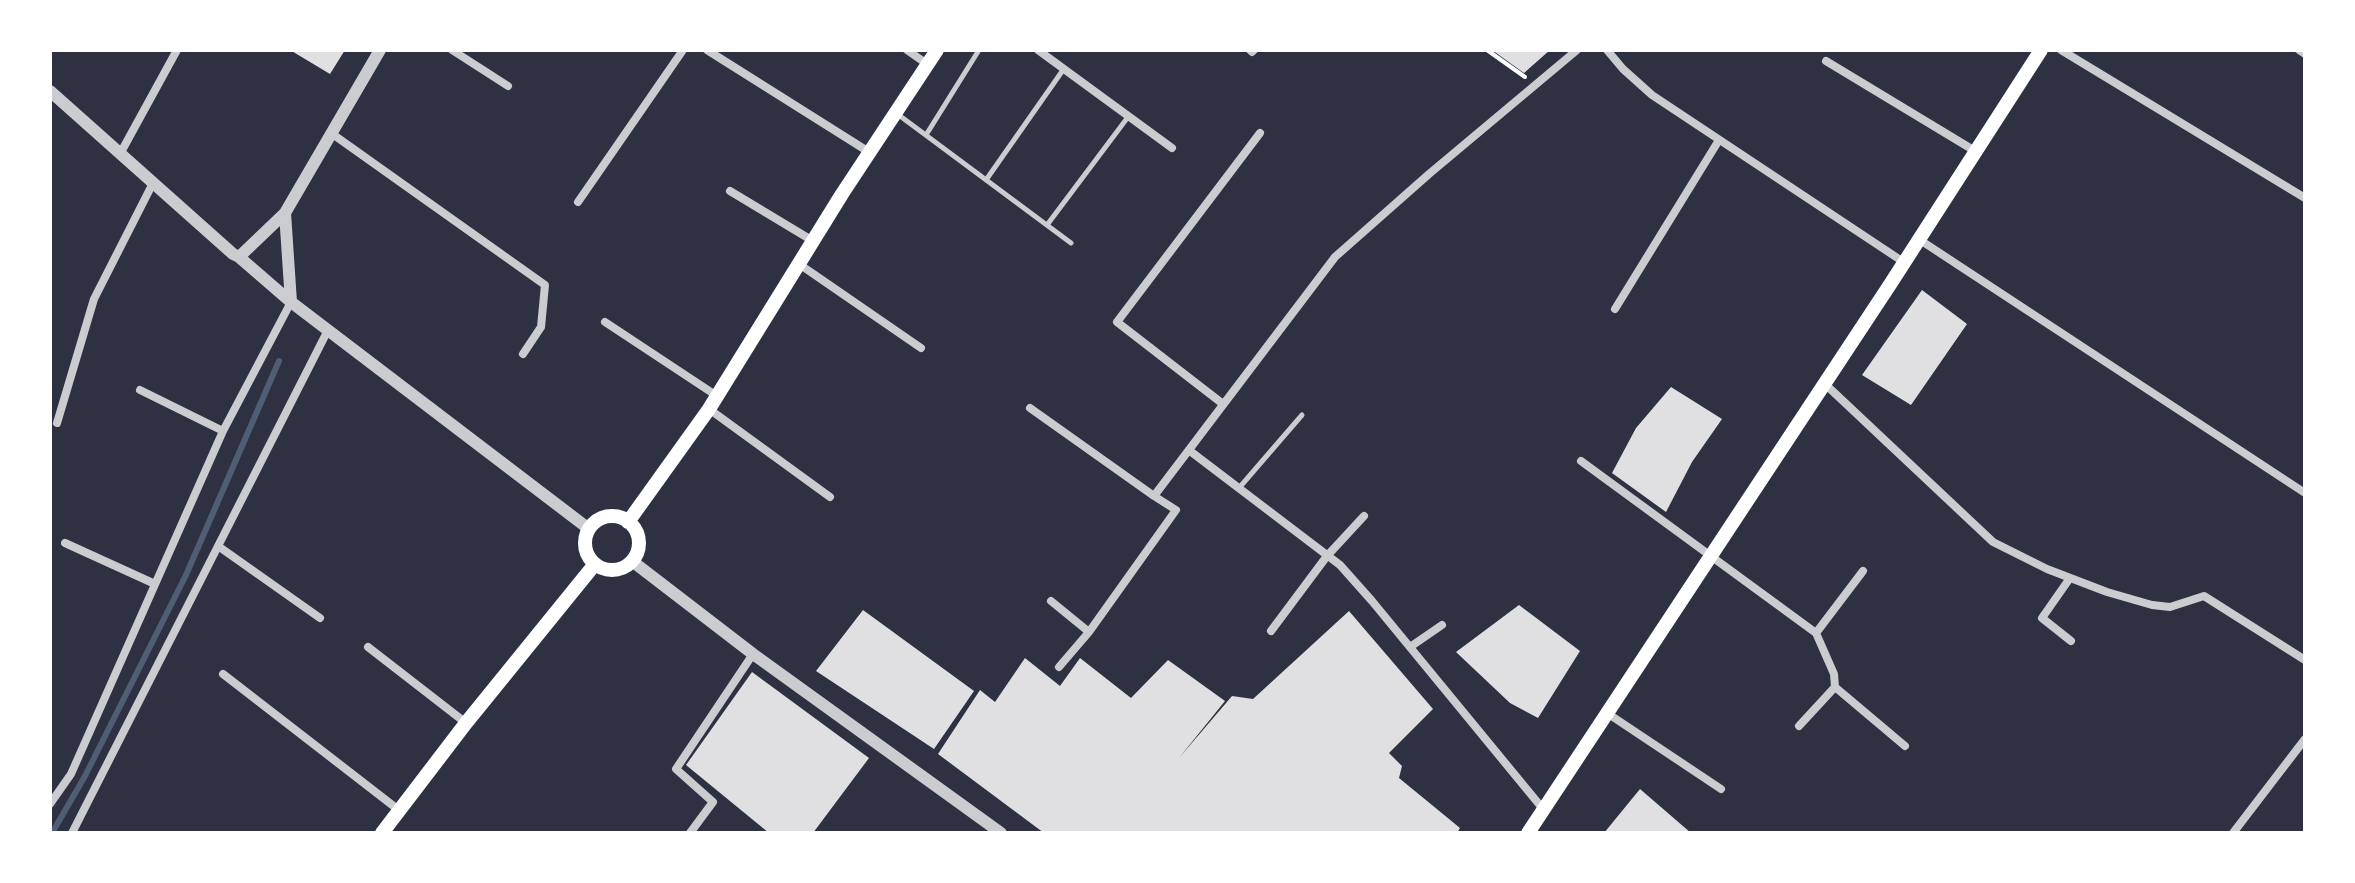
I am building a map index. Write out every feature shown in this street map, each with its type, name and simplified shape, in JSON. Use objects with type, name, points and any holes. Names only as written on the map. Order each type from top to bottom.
[{"type":"main road","points":[[628,522],[713,403],[869,152],[937,50]]},
{"type":"main road","points":[[1528,833],[1905,263],[2041,50]]},
{"type":"main road","points":[[611,516],[628,522],[639,541],[632,561],[626,567],[610,570],[595,564],[585,548],[589,529],[594,523],[611,516]]},
{"type":"main road","points":[[382,833],[466,723],[595,564]]},
{"type":"street","points":[[120,154],[177,50]]},
{"type":"street","points":[[239,257],[285,213],[380,50]]},
{"type":"street","points":[[452,50],[508,86]]},
{"type":"street","points":[[578,202],[683,50]]},
{"type":"street","points":[[707,50],[869,152]]},
{"type":"street","points":[[907,50],[927,64]]},
{"type":"street","points":[[1038,50],[1172,148]]},
{"type":"street","points":[[1154,496],[1335,257],[1577,50]]},
{"type":"street","points":[[1607,50],[1652,95],[1905,263]]},
{"type":"street","points":[[2061,50],[2305,198]]},
{"type":"street","points":[[2299,50],[2305,54]]},
{"type":"street","points":[[1826,61],[1975,151]]},
{"type":"street","points":[[50,91],[291,302],[589,529]]},
{"type":"street","points":[[331,133],[545,285],[541,327],[523,354]]},
{"type":"street","points":[[1223,404],[1117,322],[1260,133]]},
{"type":"street","points":[[1615,309],[1719,140]]},
{"type":"street","points":[[57,423],[94,299],[153,183]]},
{"type":"street","points":[[730,191],[813,241]]},
{"type":"street","points":[[50,804],[71,774],[223,431],[291,302],[285,213]]},
{"type":"street","points":[[1920,240],[2305,493]]},
{"type":"street","points":[[799,264],[921,348]]},
{"type":"street","points":[[605,322],[830,497]]},
{"type":"street","points":[[72,833],[328,330]]},
{"type":"street","points":[[1825,384],[1993,542],[2070,578],[2152,605],[2170,607],[2204,596],[2305,660]]},
{"type":"street","points":[[140,390],[223,431]]},
{"type":"street","points":[[1030,408],[1176,510],[1089,632],[1059,667]]},
{"type":"street","points":[[1190,451],[1340,565],[1543,809]]},
{"type":"street","points":[[1581,461],[1816,633],[1834,674],[1835,687],[1905,746]]},
{"type":"street","points":[[1271,631],[1327,556],[1364,516]]},
{"type":"street","points":[[65,543],[155,584]]},
{"type":"street","points":[[218,546],[320,618]]},
{"type":"street","points":[[632,561],[992,830]]},
{"type":"street","points":[[1816,633],[1863,571]]},
{"type":"street","points":[[2070,578],[2042,618],[2071,641]]},
{"type":"street","points":[[1051,601],[1089,632]]},
{"type":"street","points":[[1410,647],[1442,625]]},
{"type":"street","points":[[368,647],[466,723]]},
{"type":"street","points":[[690,833],[713,802],[676,769],[753,654]]},
{"type":"street","points":[[223,674],[400,811]]},
{"type":"street","points":[[1799,726],[1835,687]]},
{"type":"street","points":[[1607,713],[1721,789]]},
{"type":"street","points":[[2233,833],[2305,739]]},
{"type":"lane","points":[[926,135],[979,50]]},
{"type":"lane","points":[[986,180],[1064,69]]},
{"type":"lane","points":[[895,112],[1071,243]]},
{"type":"lane","points":[[1047,225],[1128,116]]},
{"type":"lane","points":[[1239,488],[1302,415]]},
{"type":"path","points":[[1487,50],[1538,83]]},
{"type":"building","points":[[290,50],[345,50],[330,74]]},
{"type":"building","points":[[1492,50],[1550,50],[1524,73]]},
{"type":"building","points":[[1922,290],[1967,324],[1911,405],[1862,375]]},
{"type":"building","points":[[1671,387],[1722,419],[1692,462],[1666,512],[1612,473],[1636,428]]},
{"type":"building","points":[[1519,605],[1580,651],[1538,718],[1510,703],[1456,652]]},
{"type":"building","points":[[863,610],[974,691],[934,749],[816,671]]},
{"type":"building","points":[[1349,611],[1433,709],[1389,753],[1402,766],[1399,778],[1460,828],[1457,833],[1044,833],[938,754],[980,690],[995,702],[1025,658],[1060,686],[1080,658],[1131,698],[1168,660],[1225,701],[1179,758],[1232,696],[1253,699]]},
{"type":"building","points":[[752,672],[869,758],[813,833],[769,833],[686,765]]},
{"type":"building","points":[[1640,789],[1691,833],[1604,833]]},
{"type":"waterway","points":[[52,833],[85,776],[186,575],[279,361]]}]
